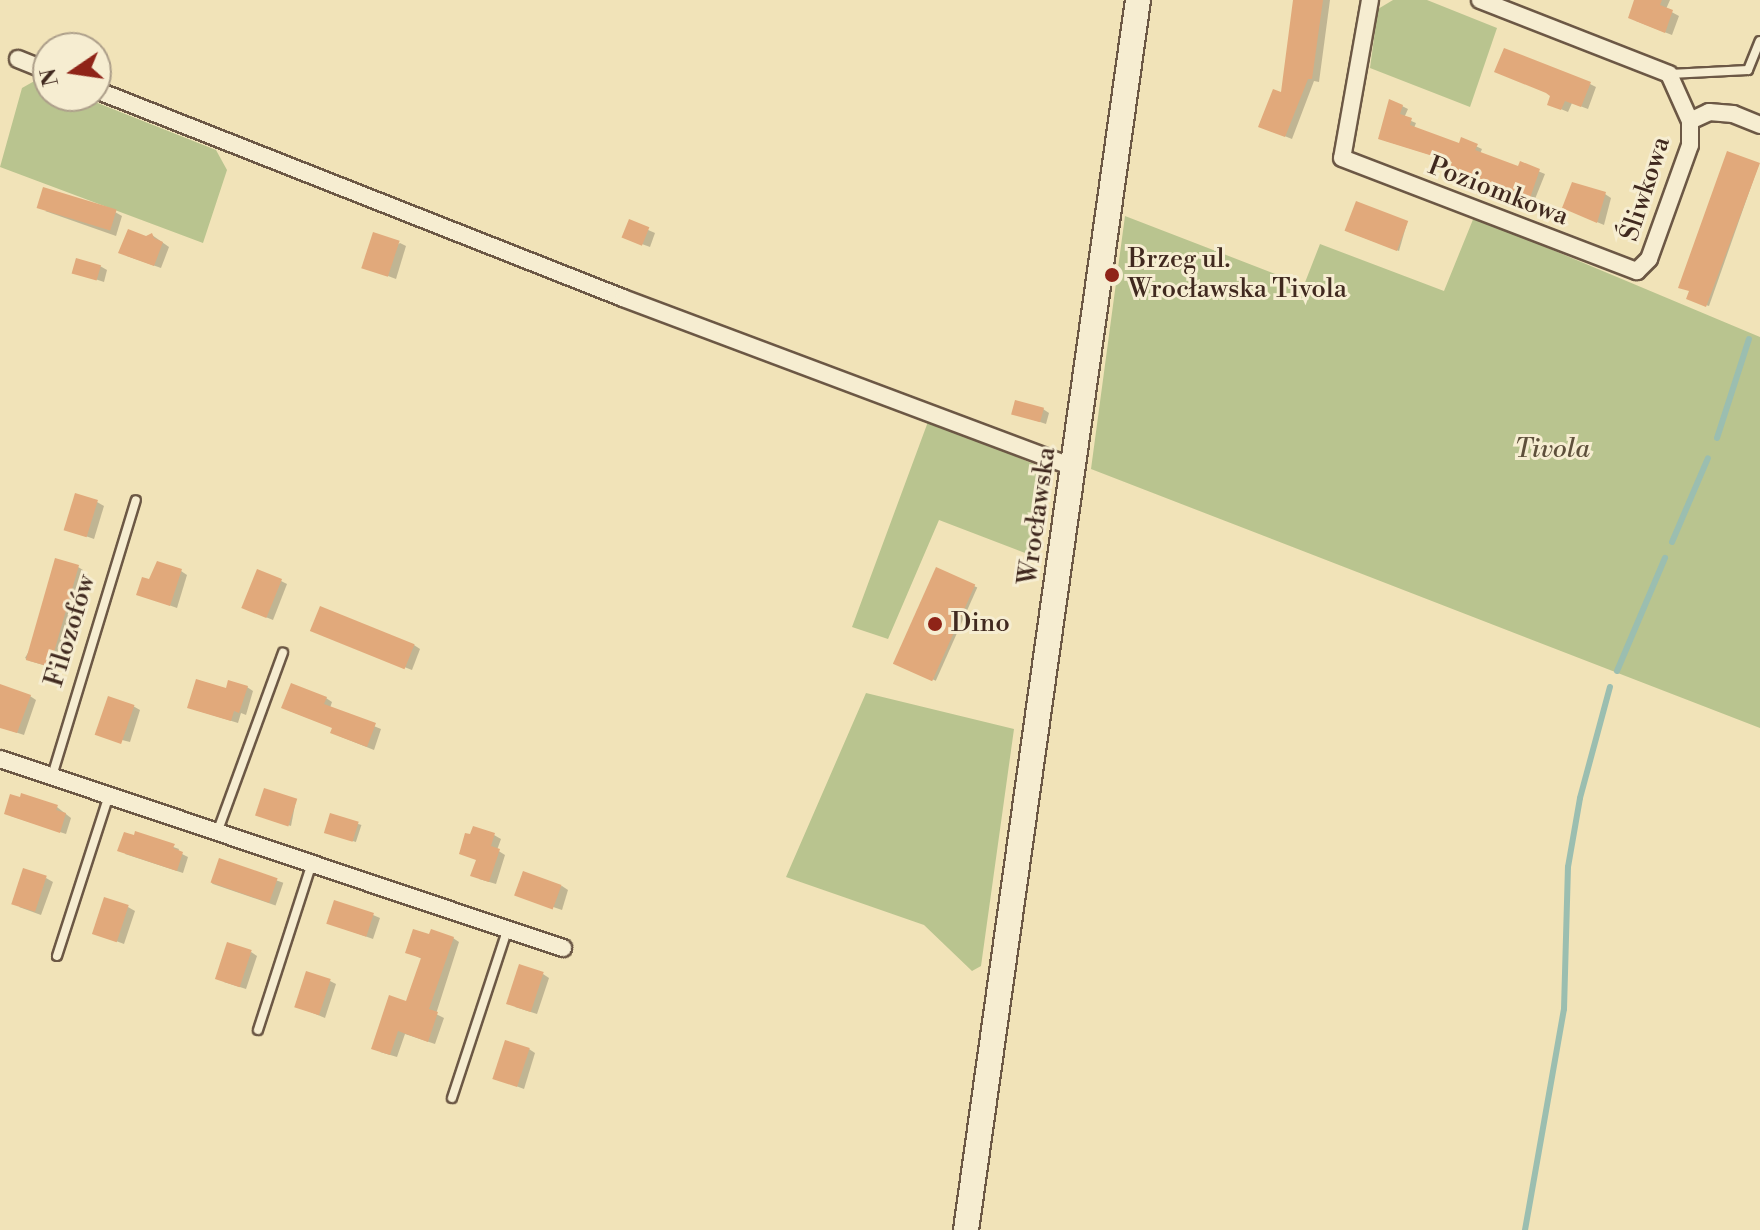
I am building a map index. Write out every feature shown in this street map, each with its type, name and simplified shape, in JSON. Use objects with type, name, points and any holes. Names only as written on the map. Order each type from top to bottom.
[{"type":"street","name":"Wrocławska","points":[[966,1230],[1138,0]]},
{"type":"street","name":"Poziomkowa","points":[[1370,0],[1342,158],[1637,271]]},
{"type":"street","points":[[1480,0],[1669,74]]},
{"type":"street","points":[[18,59],[32,65]]},
{"type":"street","name":"Śliwkowa","points":[[1637,271],[1649,259],[1690,145],[1690,121],[1669,74]]},
{"type":"street","points":[[112,96],[609,292],[1073,467]]},
{"type":"street","points":[[1690,121],[1709,112],[1733,114],[1760,125]]},
{"type":"street","points":[[0,759],[509,927],[563,948]]},
{"type":"lane","points":[[1669,74],[1748,70],[1760,41]]},
{"type":"lane","name":"Filozofów","points":[[52,777],[136,500]]},
{"type":"lane","points":[[218,830],[283,652]]},
{"type":"lane","points":[[57,956],[109,795]]},
{"type":"lane","points":[[258,1030],[312,863]]},
{"type":"lane","points":[[452,1098],[509,927]]},
{"type":"green space","points":[[1393,0],[1427,0],[1497,28],[1470,107],[1370,68],[1378,9]]},
{"type":"green space","points":[[32,82],[32,112],[112,112],[112,109],[216,150],[227,170],[203,243],[0,167],[22,88]]},
{"type":"green space","name":"Tivola","points":[[1125,216],[1304,285],[1320,244],[1444,291],[1474,217],[1760,337],[1760,728],[1091,469]]},
{"type":"green space","points":[[929,419],[1050,471],[1038,558],[939,520],[888,639],[852,627]]},
{"type":"green space","points":[[866,693],[1014,729],[981,966],[972,971],[924,925],[786,877]]},
{"type":"building","points":[[1293,0],[1323,0],[1312,79],[1308,79],[1285,137],[1258,127],[1273,89],[1281,92]]},
{"type":"building","points":[[1634,0],[1662,0],[1660,5],[1673,10],[1665,33],[1628,18]]},
{"type":"building","points":[[1504,48],[1591,82],[1581,107],[1565,101],[1561,110],[1547,105],[1550,96],[1546,93],[1494,72]]},
{"type":"building","points":[[1389,99],[1403,105],[1400,114],[1412,118],[1410,125],[1459,143],[1461,137],[1478,144],[1475,150],[1518,166],[1520,161],[1540,169],[1530,198],[1450,167],[1452,162],[1378,139]]},
{"type":"building","points":[[1727,151],[1760,163],[1706,307],[1686,299],[1689,291],[1678,288]]},
{"type":"building","points":[[1572,182],[1606,192],[1597,223],[1562,208]]},
{"type":"building","points":[[43,187],[117,210],[110,231],[37,208]]},
{"type":"building","points":[[1356,201],[1408,221],[1397,251],[1345,231]]},
{"type":"building","points":[[629,219],[649,227],[642,246],[622,238]]},
{"type":"building","points":[[128,229],[146,236],[152,233],[154,238],[163,242],[154,266],[118,253]]},
{"type":"building","points":[[373,232],[400,241],[388,277],[361,268]]},
{"type":"building","points":[[76,258],[101,265],[97,281],[72,273]]},
{"type":"building","points":[[1015,400],[1044,408],[1040,422],[1011,414]]},
{"type":"building","points":[[75,493],[98,500],[87,537],[64,530]]},
{"type":"building","points":[[55,558],[79,565],[50,667],[26,660]]},
{"type":"building","points":[[157,561],[182,569],[170,606],[136,595],[142,577],[149,579]]},
{"type":"building","name":"Dino","points":[[936,567],[975,584],[932,681],[893,664]]},
{"type":"building","points":[[257,569],[282,579],[266,618],[241,608]]},
{"type":"building","points":[[320,606],[415,644],[404,669],[310,631]]},
{"type":"building","points":[[196,679],[226,688],[228,680],[248,686],[239,713],[234,711],[231,721],[187,708]]},
{"type":"building","points":[[291,683],[327,697],[324,704],[376,723],[367,747],[330,733],[332,728],[281,708]]},
{"type":"building","points":[[0,684],[31,695],[17,733],[0,728]]},
{"type":"building","points":[[108,696],[134,705],[121,744],[95,735]]},
{"type":"building","points":[[264,788],[297,799],[288,826],[255,816]]},
{"type":"building","points":[[21,793],[58,805],[56,810],[66,813],[60,833],[4,814],[10,794],[20,797]]},
{"type":"building","points":[[330,813],[359,822],[353,842],[324,833]]},
{"type":"building","points":[[473,826],[495,833],[491,846],[500,849],[489,882],[470,876],[476,860],[459,854],[465,833],[470,834]]},
{"type":"building","points":[[135,831],[175,844],[173,848],[183,852],[177,871],[117,851],[124,832],[134,835]]},
{"type":"building","points":[[219,858],[278,878],[269,903],[211,883]]},
{"type":"building","points":[[23,868],[47,876],[35,912],[11,904]]},
{"type":"building","points":[[523,871],[562,885],[553,909],[514,895]]},
{"type":"building","points":[[104,897],[129,905],[117,942],[92,934]]},
{"type":"building","points":[[334,900],[374,913],[366,937],[326,924]]},
{"type":"building","points":[[413,929],[429,934],[431,929],[454,937],[429,1009],[438,1012],[428,1042],[398,1031],[390,1055],[371,1049],[389,995],[406,1001],[421,958],[405,953]]},
{"type":"building","points":[[227,942],[252,950],[240,987],[215,979]]},
{"type":"building","points":[[519,964],[544,972],[531,1012],[506,1004]]},
{"type":"building","points":[[306,971],[331,979],[319,1015],[294,1007]]},
{"type":"building","points":[[505,1040],[530,1048],[517,1087],[492,1079]]},
{"type":"waterway","points":[[1717,438],[1749,339]]},
{"type":"waterway","points":[[1672,542],[1708,458]]},
{"type":"waterway","points":[[1617,671],[1665,558]]},
{"type":"waterway","points":[[1525,1230],[1564,1009],[1568,867],[1580,798],[1610,687]]},
{"type":"place","name":"Brzeg ul. Wrocławska Tivola","points":[[1112,275]]},
{"type":"place","name":"Dino","points":[[935,624]]}]
